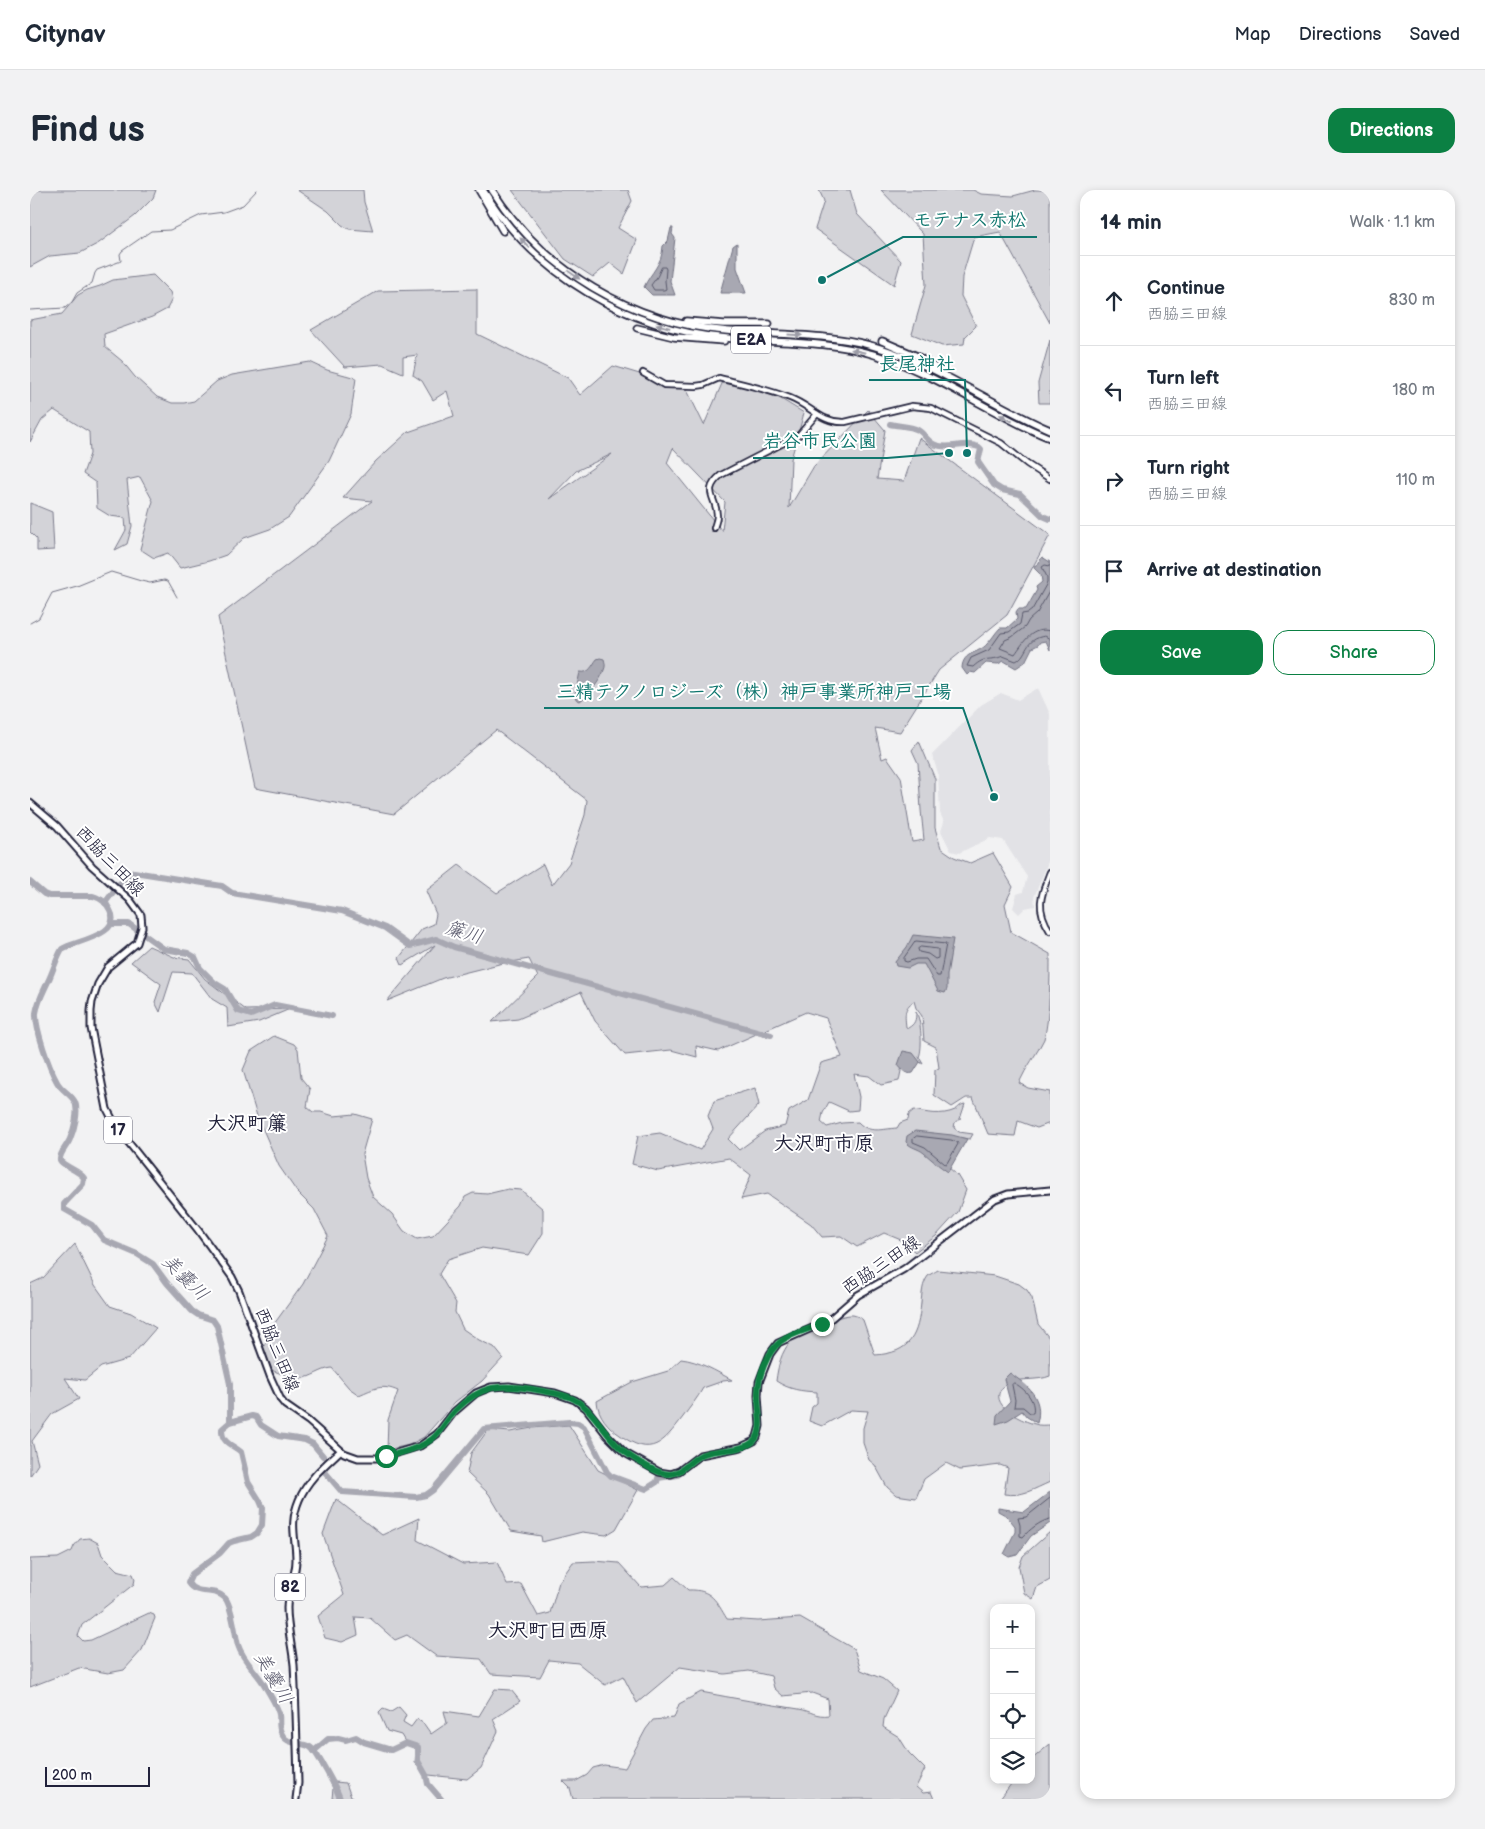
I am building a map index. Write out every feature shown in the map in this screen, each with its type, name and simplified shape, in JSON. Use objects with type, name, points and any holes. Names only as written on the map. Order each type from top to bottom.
[{"type":"highway","points":[[479,190],[503,231]]},
{"type":"highway","name":"E2A","points":[[483,190],[514,231],[541,259],[572,283],[608,304],[647,321],[678,331],[725,338],[835,346],[886,358],[926,375],[1016,423],[1050,438]]},
{"type":"highway","name":"E2A","points":[[492,190],[525,232],[562,266],[604,294],[649,314],[680,324],[711,329],[813,336],[859,343],[908,359],[1050,430]]},
{"type":"highway","points":[[649,314],[675,320],[703,323],[769,324]]},
{"type":"highway","points":[[638,328],[700,340],[778,341]]},
{"type":"highway","points":[[882,341],[917,356],[971,390]]},
{"type":"main road","name":"西脇三田線","points":[[30,803],[57,826],[88,862],[130,900],[141,915],[142,928],[137,943],[115,961],[102,975],[90,1011],[98,1067],[105,1102],[111,1119],[124,1139],[198,1230],[232,1277],[284,1405],[308,1421],[340,1451],[358,1458],[374,1458],[412,1449],[432,1439],[454,1412],[476,1393],[490,1387],[509,1386],[555,1393],[575,1400],[586,1408],[607,1435],[625,1453],[659,1472],[671,1474],[700,1455],[749,1444],[757,1437],[760,1426],[759,1382],[770,1354],[778,1343],[790,1336],[828,1321],[858,1295],[904,1268],[995,1199],[1008,1194],[1050,1190]]},
{"type":"main road","name":"82","points":[[296,1799],[298,1783],[294,1670],[287,1609],[289,1591],[296,1566],[293,1532],[294,1516],[308,1483],[340,1451]]},
{"type":"street","points":[[643,373],[664,385],[696,386],[719,378],[790,398],[831,421],[845,422],[912,406],[931,408],[1001,442],[1050,479]]},
{"type":"street","points":[[714,528],[717,514],[711,492],[715,480],[799,435],[817,414]]},
{"type":"street","points":[[1050,872],[1041,894],[1040,902],[1042,916],[1050,931]]},
{"type":"shaded area","points":[[30,190],[156,190],[153,198],[135,216],[99,243],[80,253],[50,256],[30,267]]},
{"type":"shaded area","points":[[297,190],[363,190],[364,202],[373,231],[349,229],[342,225],[328,211]]},
{"type":"shaded area","points":[[512,190],[628,190],[632,201],[618,228],[637,240],[624,274],[610,263],[593,277],[565,259]]},
{"type":"shaded area","points":[[819,190],[850,190],[857,214],[901,261],[894,285],[815,229],[824,201]]},
{"type":"shaded area","points":[[881,190],[973,190],[981,194],[1013,196],[1035,190],[1050,190],[1050,323],[1000,232],[974,237],[962,277],[961,296],[976,326],[965,337],[964,344],[942,346],[912,334],[926,285],[923,234]]},
{"type":"shaded area","points":[[153,275],[170,292],[172,299],[167,309],[152,317],[104,334],[105,347],[122,361],[135,377],[157,397],[172,403],[194,401],[217,381],[232,375],[310,362],[327,370],[356,378],[351,414],[329,461],[289,517],[270,529],[244,538],[226,555],[180,568],[168,553],[154,558],[140,549],[153,501],[140,477],[127,480],[132,526],[127,544],[115,550],[126,530],[125,518],[110,516],[97,508],[96,483],[83,474],[90,454],[89,432],[54,410],[42,420],[30,442],[30,320],[62,314],[78,295],[113,280]]},
{"type":"shaded area","points":[[477,289],[477,334],[568,378],[580,395],[613,366],[686,388],[704,425],[724,379],[776,396],[804,413],[791,459],[789,508],[814,466],[868,410],[885,430],[877,479],[904,481],[919,438],[1050,535],[1007,615],[939,670],[900,732],[875,728],[882,759],[887,757],[901,777],[912,842],[924,840],[918,763],[912,750],[919,741],[935,779],[935,828],[941,848],[954,857],[970,863],[993,853],[1013,887],[1005,904],[1011,932],[1050,954],[1049,1009],[1044,1039],[1019,1083],[1028,1088],[1050,1092],[1050,1123],[1037,1128],[1018,1121],[1015,1136],[988,1134],[973,1098],[966,1098],[952,1107],[934,1095],[935,1070],[939,1068],[936,1047],[924,1041],[922,1016],[916,1008],[914,1001],[906,1009],[906,1027],[908,1028],[914,1023],[916,1012],[921,1034],[919,1057],[923,1064],[907,1054],[899,1081],[881,1085],[869,1076],[854,1074],[859,1097],[858,1110],[849,1111],[829,1102],[823,1113],[821,1122],[827,1127],[842,1123],[858,1122],[867,1128],[881,1130],[897,1128],[900,1123],[908,1120],[909,1114],[914,1110],[929,1113],[945,1113],[965,1104],[960,1119],[955,1122],[954,1128],[959,1132],[973,1134],[970,1139],[922,1133],[936,1156],[957,1175],[966,1190],[958,1212],[936,1236],[915,1252],[901,1240],[884,1233],[857,1247],[841,1236],[822,1237],[811,1224],[767,1194],[741,1199],[751,1175],[729,1158],[658,1171],[632,1164],[638,1136],[660,1133],[700,1150],[713,1129],[708,1116],[714,1101],[755,1088],[759,1105],[728,1139],[739,1150],[765,1131],[785,1126],[789,1111],[808,1100],[821,1063],[842,1057],[826,1018],[806,1012],[718,1051],[696,1046],[697,1057],[671,1050],[625,1055],[595,1021],[581,992],[518,1019],[492,1022],[538,977],[529,959],[499,964],[443,978],[387,1001],[435,945],[402,965],[399,958],[422,929],[434,924],[436,914],[426,891],[459,865],[497,893],[543,864],[552,885],[569,863],[585,815],[587,800],[496,730],[394,814],[255,788],[218,617],[372,501],[343,498],[376,461],[408,432],[454,416],[447,391],[433,400],[422,381],[413,375],[417,355],[403,357],[403,373],[382,364],[345,367],[311,330],[378,291]],"holes":[[[673,448],[725,502],[722,531],[667,463]],[[612,454],[549,499],[576,471]]]},
{"type":"shaded area","points":[[1050,340],[1050,403],[1039,403],[1038,383]]},
{"type":"shaded area","points":[[30,503],[52,512],[54,550],[37,551],[37,539],[30,532]]},
{"type":"shaded area","points":[[1038,688],[1050,714],[1050,857],[1034,897],[1035,906],[1025,908],[1019,914],[1013,908],[1017,894],[1023,892],[1027,877],[1003,840],[990,838],[959,853],[951,851],[941,831],[944,822],[940,813],[938,773],[932,755],[981,705],[1001,693],[1018,700]]},
{"type":"shaded area","points":[[149,946],[174,957],[189,959],[205,979],[246,1010],[290,1009],[259,1022],[228,1027],[227,1008],[212,999],[192,973],[173,972],[160,1012],[155,1002],[161,984],[131,962]]},
{"type":"shaded area","points":[[274,1036],[294,1044],[298,1049],[301,1078],[310,1089],[307,1107],[313,1112],[334,1116],[355,1114],[372,1119],[362,1154],[366,1178],[373,1197],[392,1214],[404,1231],[417,1239],[433,1236],[461,1206],[465,1197],[473,1193],[487,1194],[508,1189],[521,1190],[543,1209],[543,1233],[529,1255],[482,1248],[448,1259],[439,1274],[456,1303],[455,1312],[463,1329],[494,1347],[503,1358],[482,1381],[455,1402],[424,1437],[409,1445],[387,1450],[388,1420],[398,1391],[383,1387],[359,1395],[349,1388],[332,1368],[305,1378],[286,1376],[271,1370],[263,1348],[274,1324],[303,1284],[328,1236],[314,1209],[297,1192],[279,1166],[257,1116],[243,1070],[251,1051]]},
{"type":"shaded area","points":[[75,1244],[95,1285],[110,1306],[131,1313],[156,1328],[129,1359],[101,1367],[85,1380],[65,1378],[79,1399],[52,1414],[32,1441],[38,1464],[30,1476],[30,1284],[43,1278]]},
{"type":"shaded area","points":[[938,1270],[995,1276],[1019,1284],[1027,1290],[1032,1298],[1038,1324],[1050,1339],[1050,1376],[1012,1381],[1001,1389],[999,1396],[1000,1402],[1012,1414],[1037,1425],[1050,1425],[1050,1482],[1022,1493],[1004,1494],[1008,1468],[1000,1465],[960,1470],[946,1463],[924,1479],[916,1498],[896,1495],[887,1487],[875,1465],[869,1460],[863,1443],[863,1428],[868,1411],[851,1410],[822,1426],[809,1421],[812,1407],[817,1403],[817,1392],[796,1390],[776,1381],[780,1360],[791,1341],[811,1328],[839,1317],[853,1315],[863,1320],[875,1355],[897,1351],[905,1346],[915,1333],[918,1324],[925,1282],[928,1276]]},
{"type":"shaded area","points":[[681,1359],[701,1364],[732,1380],[703,1388],[676,1426],[663,1440],[656,1444],[641,1446],[631,1442],[608,1425],[599,1412],[597,1401],[632,1382],[668,1371]]},
{"type":"shaded area","points":[[569,1425],[598,1470],[638,1490],[616,1529],[606,1535],[582,1532],[542,1542],[541,1536],[511,1531],[489,1494],[467,1473],[471,1453],[488,1430],[510,1432]]},
{"type":"shaded area","points":[[336,1499],[382,1535],[419,1518],[417,1540],[463,1564],[497,1562],[507,1585],[521,1584],[538,1616],[550,1613],[559,1582],[573,1562],[594,1561],[619,1563],[641,1587],[665,1585],[674,1577],[688,1590],[703,1592],[712,1597],[727,1619],[758,1621],[800,1618],[854,1649],[861,1670],[883,1679],[897,1691],[884,1719],[883,1727],[899,1737],[909,1753],[925,1769],[916,1787],[923,1793],[931,1792],[934,1799],[573,1799],[570,1788],[563,1781],[576,1781],[587,1775],[593,1768],[604,1765],[625,1768],[646,1729],[653,1720],[674,1718],[679,1704],[701,1692],[799,1709],[821,1715],[829,1715],[828,1699],[812,1693],[783,1696],[774,1688],[771,1676],[749,1671],[725,1674],[680,1667],[637,1703],[623,1676],[605,1685],[578,1663],[549,1660],[540,1677],[491,1674],[481,1659],[436,1656],[407,1635],[395,1640],[370,1618],[355,1617],[358,1635],[342,1642],[325,1638],[318,1616],[344,1595],[323,1534]]},
{"type":"shaded area","points":[[1050,1532],[1050,1580],[1037,1587],[1033,1599],[1024,1593],[1019,1567],[1023,1556]]},
{"type":"shaded area","points":[[89,1538],[98,1543],[102,1555],[117,1570],[133,1574],[135,1579],[134,1584],[82,1625],[78,1636],[83,1641],[91,1640],[149,1613],[154,1615],[155,1618],[142,1650],[124,1670],[108,1673],[79,1668],[30,1687],[30,1559],[58,1558],[72,1551],[80,1539]]},
{"type":"shaded area","points":[[495,1689],[511,1690],[520,1701],[493,1719],[498,1731],[481,1768],[467,1779],[429,1775],[415,1763],[416,1749],[407,1745],[401,1735],[387,1731],[379,1713],[383,1709],[391,1712],[399,1707],[406,1715],[403,1722],[411,1727],[417,1719],[424,1724],[431,1734],[447,1723],[444,1711],[479,1716]]},
{"type":"shaded area","points":[[1050,1744],[1050,1799],[1000,1799],[1011,1784],[1035,1784],[1035,1757]]},
{"type":"shaded area","points":[[335,1782],[346,1783],[351,1797],[355,1799],[332,1799],[333,1788],[331,1784]]},
{"type":"water","points":[[671,228],[673,228],[672,234],[675,238],[670,281],[675,295],[652,295],[644,287],[661,258],[663,246],[668,241]]},
{"type":"water","points":[[737,243],[737,268],[746,293],[720,293],[733,246]]},
{"type":"water","points":[[1042,557],[1050,562],[1050,650],[1046,641],[1040,642],[1032,648],[1025,662],[1016,668],[1004,661],[998,664],[986,663],[975,673],[970,672],[967,675],[962,668],[965,658],[984,647],[1000,628],[1007,628],[1017,619],[1016,612],[1018,609],[1026,609],[1037,590],[1036,587],[1042,582],[1041,575],[1034,566],[1038,564]]},
{"type":"water","points":[[600,658],[604,659],[605,666],[600,678],[583,699],[580,701],[576,699],[575,695],[580,672],[586,672]]},
{"type":"water","points":[[913,935],[953,939],[945,993],[938,991],[924,964],[916,964],[908,968],[896,966],[895,962],[907,947]]},
{"type":"water","points":[[903,1051],[913,1053],[920,1062],[913,1073],[906,1073],[898,1065]]},
{"type":"water","points":[[915,1131],[952,1135],[967,1139],[948,1172],[922,1151],[910,1146],[906,1142],[907,1136]]},
{"type":"water","points":[[1010,1373],[1033,1394],[1038,1406],[1037,1423],[1027,1417],[1022,1411],[1008,1420],[996,1424],[997,1415],[1010,1401],[1004,1379]]},
{"type":"water","points":[[1050,1492],[1050,1523],[1031,1536],[1017,1555],[1009,1557],[1004,1554],[1015,1532],[1015,1526],[1007,1516],[998,1511],[998,1508],[1024,1512]]},
{"type":"waterway","points":[[30,310],[65,308],[72,302],[77,293],[92,283],[97,270],[121,261],[120,254],[122,251],[151,231],[170,230],[201,215],[224,212],[243,205],[257,190]]},
{"type":"waterway","points":[[890,424],[915,429],[936,445],[947,447],[973,445],[979,447],[981,449],[978,462],[994,485],[1002,490],[1020,494],[1043,516],[1050,519]]},
{"type":"waterway","points":[[30,623],[39,618],[52,593],[77,586],[111,572],[150,583],[168,581],[177,597]]},
{"type":"waterway","name":"簾川","points":[[105,903],[119,884],[134,872],[222,886],[232,893],[342,911],[385,928],[410,946],[436,939],[454,947],[771,1035]]},
{"type":"waterway","name":"美嚢川","points":[[30,882],[49,896],[93,896],[99,898],[107,905],[112,919],[110,926],[96,936],[62,949],[40,999],[36,1013],[40,1038],[50,1067],[59,1085],[73,1099],[76,1106],[73,1131],[60,1160],[84,1178],[83,1184],[64,1204],[64,1209],[92,1225],[104,1240],[137,1254],[153,1264],[192,1311],[213,1320],[217,1326],[230,1384],[230,1422],[222,1429],[223,1438],[241,1452],[248,1482],[263,1508],[262,1525],[257,1533],[251,1537],[229,1543],[220,1553],[192,1574],[188,1583],[191,1587],[200,1591],[216,1593],[225,1598],[231,1613],[240,1651],[275,1703],[279,1714],[279,1726],[283,1736],[290,1741],[306,1745],[313,1750],[340,1799]]},
{"type":"waterway","points":[[112,924],[129,924],[164,949],[188,953],[195,957],[200,968],[215,983],[225,989],[238,1011],[251,1015],[275,1005],[332,1016]]},
{"type":"waterway","points":[[230,1422],[252,1416],[256,1417],[261,1425],[278,1436],[305,1440],[313,1444],[323,1456]]},
{"type":"waterway","points":[[325,1472],[342,1492],[416,1497],[426,1495],[433,1490],[484,1429],[569,1422],[578,1423],[584,1427],[607,1472],[611,1476],[646,1489],[657,1482],[658,1478],[678,1475]]},
{"type":"waterway","points":[[314,1751],[328,1739],[338,1738],[346,1740],[356,1737],[364,1742],[391,1750],[406,1743],[418,1747],[418,1761],[426,1775],[428,1784],[441,1799]]},
{"type":"place","name":"モテナス赤松","points":[[822,280]]},
{"type":"place","name":"岩谷市民公園","points":[[949,453]]},
{"type":"place","name":"長尾神社","points":[[967,453]]},
{"type":"place","name":"三精テクノロジーズ（株）神戸事業所神戸工場","points":[[994,797]]},
{"type":"district","name":"大沢町簾","points":[[247,1124]]},
{"type":"district","name":"大沢町市原","points":[[824,1144]]},
{"type":"district","name":"大沢町日西原","points":[[548,1631]]},
{"type":"route","points":[[386,1456],[412,1449],[432,1439],[454,1412],[476,1393],[490,1387],[509,1386],[562,1394],[575,1400],[592,1414],[607,1435],[625,1453],[659,1472],[671,1474],[679,1471],[700,1455],[749,1444],[754,1441],[759,1433],[760,1426],[758,1387],[762,1371],[771,1351],[778,1343],[790,1336],[822,1324]]}]
